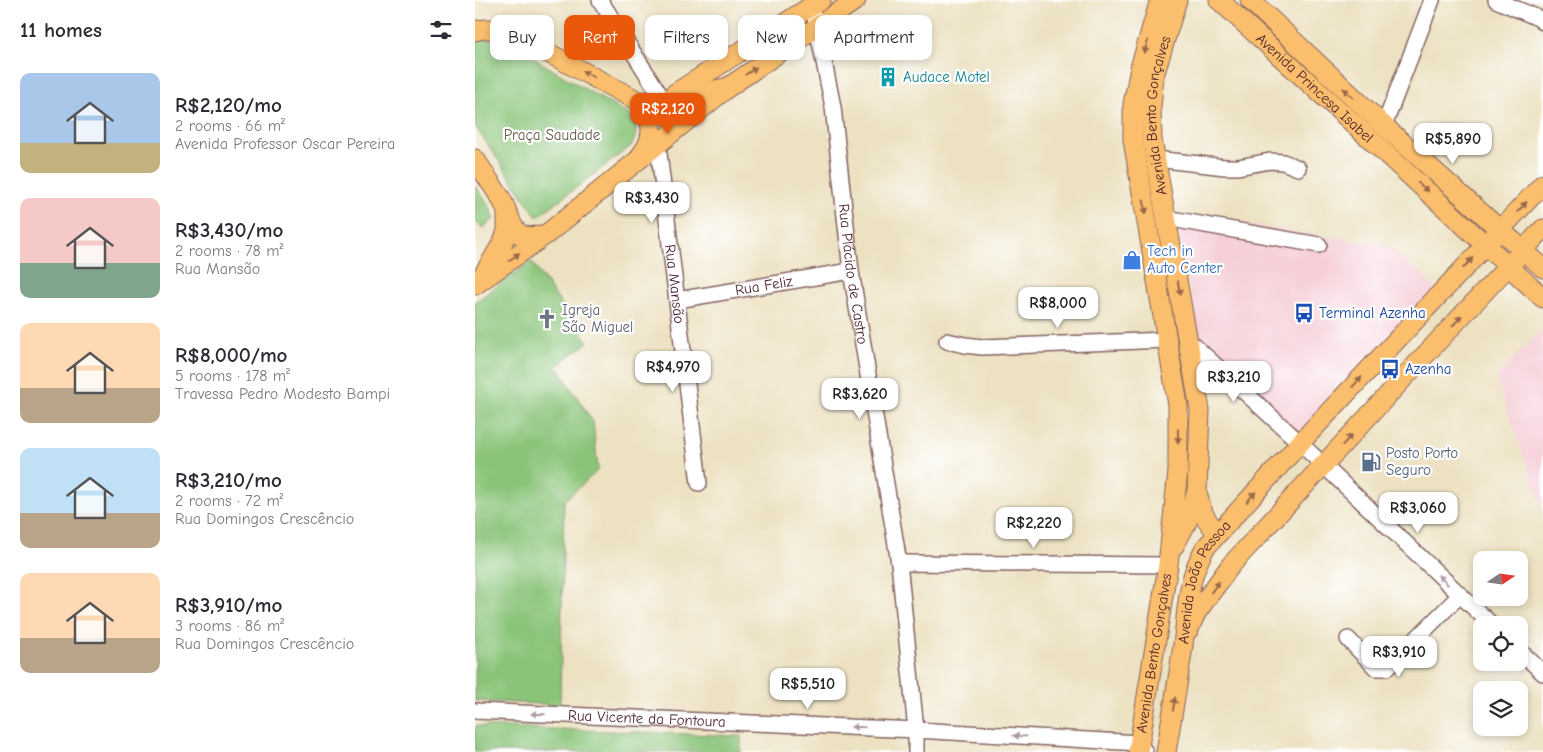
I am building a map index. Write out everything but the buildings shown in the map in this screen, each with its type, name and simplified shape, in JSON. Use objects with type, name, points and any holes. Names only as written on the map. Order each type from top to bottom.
[{"type":"main road","points":[[834,15],[856,0]]},
{"type":"main road","name":"Avenida Bento Gonçalves","points":[[1140,749],[1169,560],[1178,471],[1178,405],[1133,140],[1133,104],[1140,68],[1160,0]]},
{"type":"main road","name":"Avenida Bento Gonçalves","points":[[1169,560],[1188,520],[1197,491],[1199,410],[1152,139],[1151,107],[1154,76],[1177,0]]},
{"type":"main road","name":"Avenida Princesa Isabel","points":[[1219,0],[1543,298]]},
{"type":"main road","name":"Avenida Princesa Isabel","points":[[1250,0],[1384,126],[1543,268]]},
{"type":"main road","points":[[664,100],[817,3]]},
{"type":"main road","points":[[478,283],[548,233],[727,88],[815,27]]},
{"type":"main road","points":[[475,32],[481,29],[496,29],[511,33],[638,101],[650,118],[652,129],[650,140],[631,167]]},
{"type":"main road","points":[[638,101],[656,103],[727,88]]},
{"type":"main road","points":[[475,159],[502,200],[513,226],[519,234],[529,237],[548,233]]},
{"type":"main road","name":"Avenida João Pessoa","points":[[1183,644],[1192,576],[1197,562],[1218,533],[1543,184]]},
{"type":"main road","points":[[478,283],[503,242],[507,230],[507,214]]},
{"type":"main road","name":"Avenida João Pessoa","points":[[1183,644],[1196,613],[1231,565],[1543,229]]},
{"type":"main road","points":[[1197,491],[1204,515],[1210,526],[1218,533]]},
{"type":"main road","name":"Avenida Bento Gonçalves","points":[[1167,752],[1183,644]]},
{"type":"street","points":[[600,0],[664,100]]},
{"type":"street","points":[[1384,126],[1432,0]]},
{"type":"street","points":[[1496,0],[1538,18],[1543,22]]},
{"type":"street","name":"Rua Plácido de Castro","points":[[824,60],[833,108],[851,271],[899,563],[916,730],[916,752]]},
{"type":"street","name":"Rua Mansão","points":[[658,145],[699,483]]},
{"type":"street","points":[[1156,159],[1225,168],[1270,161],[1283,162],[1298,168]]},
{"type":"street","points":[[1166,218],[1319,245]]},
{"type":"street","name":"Rua Feliz","points":[[677,300],[851,271]]},
{"type":"street","points":[[947,341],[982,347],[1167,340]]},
{"type":"street","points":[[1188,340],[1300,443],[1482,616]]},
{"type":"street","points":[[899,563],[1169,560]]},
{"type":"street","points":[[1348,639],[1376,668],[1387,668],[1460,596]]},
{"type":"street","points":[[1528,658],[1543,672]]},
{"type":"street","name":"Rua Vicente da Fontoura","points":[[475,711],[916,730],[1140,749]]},
{"type":"shaded area","name":"Terminal Azenha","points":[[1176,214],[1389,246],[1437,289],[1300,436],[1198,338]]},
{"type":"shaded area","points":[[1543,328],[1543,503],[1540,503],[1496,378]]},
{"type":"green space","name":"Praça Saudade","points":[[490,39],[490,60],[536,60],[629,115],[634,122],[636,130],[631,146],[537,217],[475,126],[475,42]]},
{"type":"green space","points":[[475,186],[489,205],[494,219],[483,228],[475,222]]},
{"type":"green space","points":[[531,261],[588,342],[557,366],[593,422],[598,470],[564,501],[560,705],[475,701],[475,302]]},
{"type":"green space","points":[[475,726],[741,736],[741,752],[475,752]]},
{"type":"place","name":"Audace Motel","points":[[888,77]]},
{"type":"place","name":"Tech in Auto Center","points":[[1132,260]]},
{"type":"place","name":"Terminal Azenha","points":[[1304,313]]},
{"type":"place","name":"Igreja São Miguel","points":[[547,319]]},
{"type":"place","name":"Azenha","points":[[1390,369]]},
{"type":"place","name":"Posto Porto Seguro","points":[[1371,462]]}]
